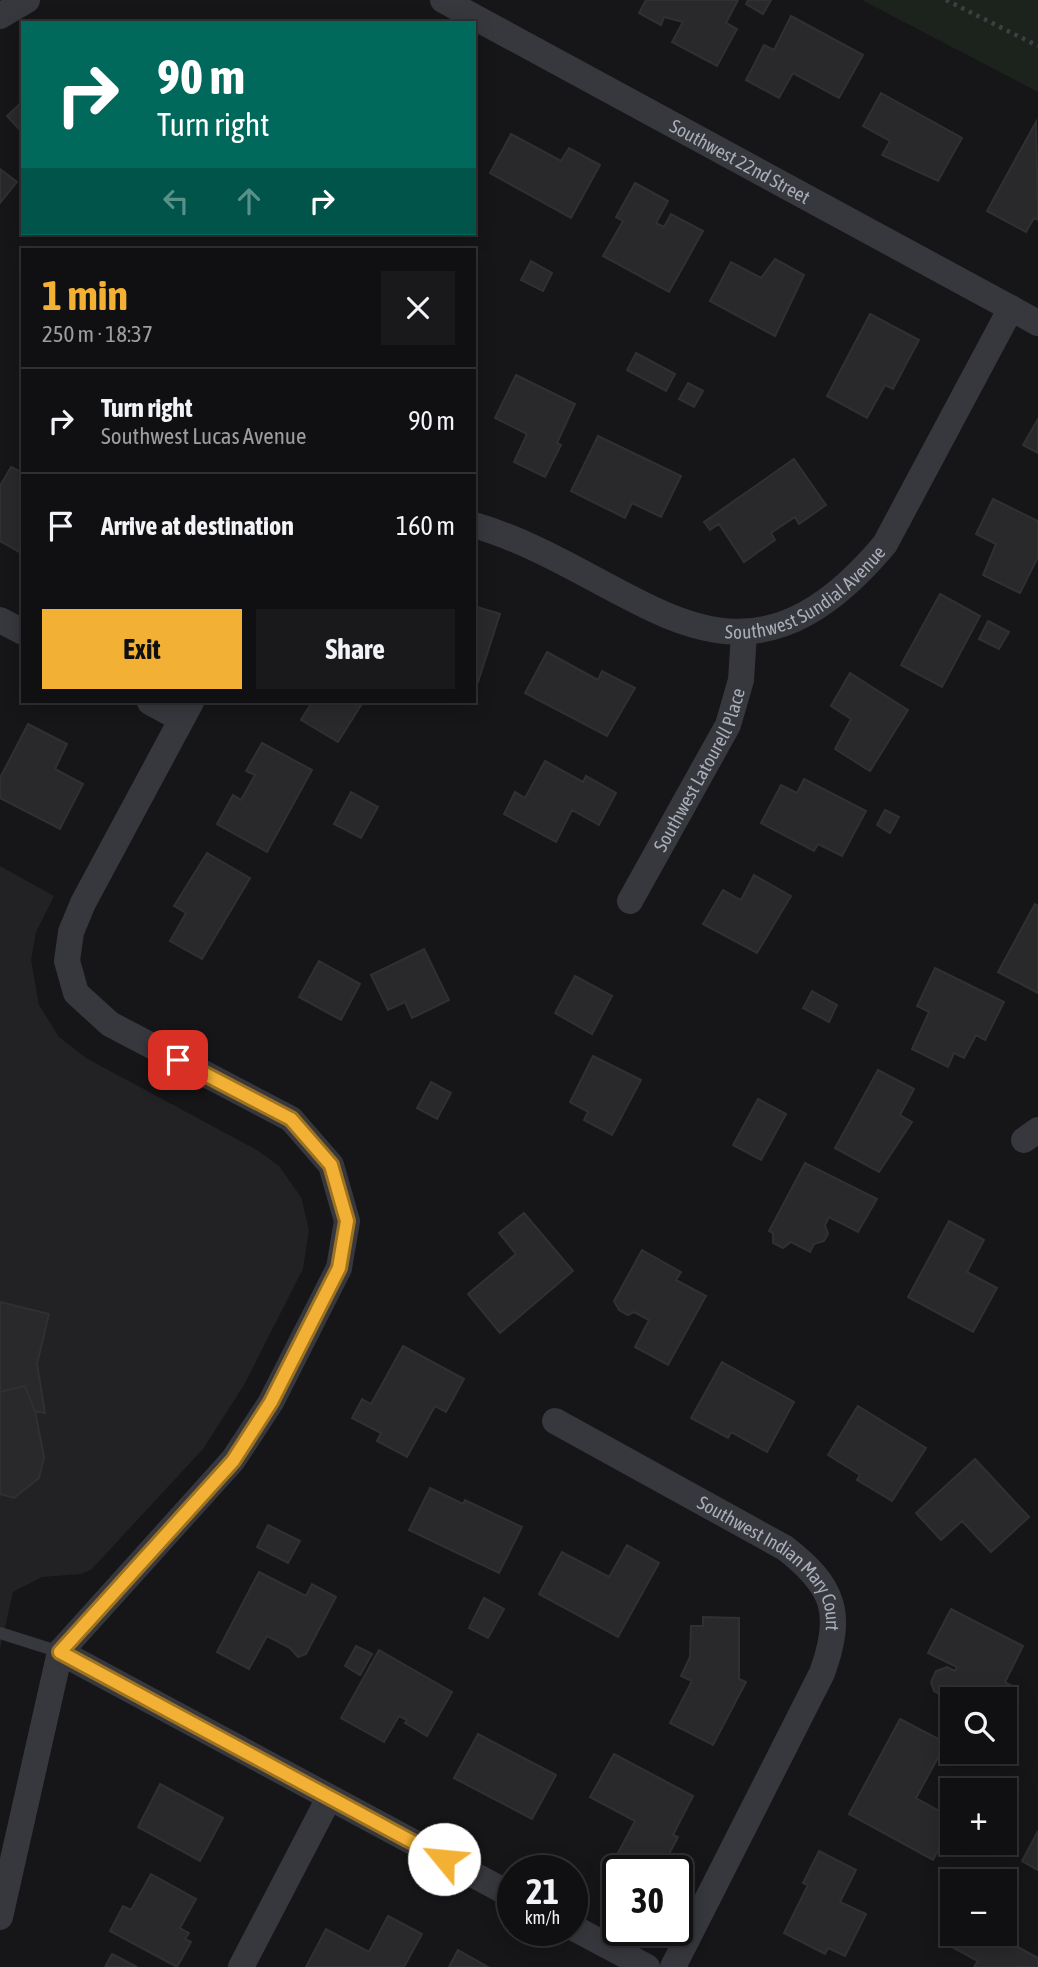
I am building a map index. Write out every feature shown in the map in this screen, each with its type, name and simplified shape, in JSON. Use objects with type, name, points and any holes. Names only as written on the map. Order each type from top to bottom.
[{"type":"street","points":[[0,16],[27,0]]},
{"type":"street","name":"Southwest 22nd Street","points":[[443,0],[1038,323]]},
{"type":"street","name":"Southwest Sundial Avenue","points":[[476,527],[506,535],[693,627],[744,633],[790,621],[828,600],[859,575],[884,544],[1011,308]]},
{"type":"street","points":[[0,620],[21,631]]},
{"type":"street","name":"Southwest Latourell Place","points":[[630,901],[728,725],[741,680],[744,633]]},
{"type":"street","points":[[0,1917],[60,1652],[233,1461],[271,1402],[339,1268],[347,1221],[331,1165],[291,1119],[110,1024],[76,993],[67,961],[71,932],[83,903],[186,710],[154,703]]},
{"type":"street","name":"Southwest Indian Mary Court","points":[[555,1422],[785,1548],[814,1571],[831,1603],[834,1639],[822,1673],[673,1967]]},
{"type":"street","points":[[60,1652],[497,1887]]},
{"type":"street","points":[[240,1967],[329,1798]]},
{"type":"street","points":[[588,1936],[647,1967]]},
{"type":"lane","points":[[0,1633],[60,1652]]},
{"type":"path","points":[[946,0],[1038,46]]},
{"type":"shaded area","points":[[862,0],[1038,0],[1038,92]]},
{"type":"shaded area","points":[[0,866],[54,896],[36,932],[31,960],[39,1005],[59,1037],[86,1058],[257,1150],[279,1166],[301,1197],[309,1230],[303,1269],[244,1385],[203,1449],[91,1570],[81,1574],[42,1577],[13,1592],[0,1649]]},
{"type":"building","points":[[646,0],[738,0],[726,23],[737,29],[717,66],[672,42],[683,22],[664,17],[661,25],[639,13]]},
{"type":"building","points":[[748,0],[771,0],[763,14],[746,4]]},
{"type":"building","points":[[791,16],[863,55],[839,98],[793,73],[779,98],[746,80],[764,45],[774,50]]},
{"type":"building","points":[[881,93],[962,138],[938,181],[882,155],[890,141],[863,126]]},
{"type":"building","points":[[21,103],[21,131],[7,116]]},
{"type":"building","points":[[1036,122],[1038,220],[1034,218],[1026,232],[987,211]]},
{"type":"building","points":[[511,134],[561,161],[569,148],[600,165],[571,218],[490,173]]},
{"type":"building","points":[[0,169],[17,182],[0,203]]},
{"type":"building","points":[[635,183],[668,201],[656,223],[664,227],[671,214],[703,231],[669,292],[603,256],[623,221],[616,217]]},
{"type":"building","points":[[775,259],[804,275],[775,336],[710,301],[731,262],[761,278]]},
{"type":"building","points":[[531,261],[552,273],[543,291],[521,280]]},
{"type":"building","points":[[870,314],[919,340],[893,389],[885,385],[867,418],[827,396]]},
{"type":"building","points":[[636,353],[675,374],[666,391],[627,370]]},
{"type":"building","points":[[516,375],[575,404],[557,443],[561,445],[545,477],[514,462],[527,434],[495,418]]},
{"type":"building","points":[[688,383],[703,391],[694,407],[679,399]]},
{"type":"building","points":[[1038,419],[1038,453],[1023,445]]},
{"type":"building","points":[[598,436],[681,476],[661,517],[632,503],[625,518],[571,491]]},
{"type":"building","points":[[794,459],[826,505],[799,524],[795,517],[771,533],[775,540],[744,562],[719,524],[710,530],[704,522]]},
{"type":"building","points":[[11,467],[21,472],[21,553],[0,541],[0,486]]},
{"type":"building","points":[[993,499],[1038,521],[1038,557],[1020,593],[983,575],[996,544],[976,534]]},
{"type":"building","points":[[940,594],[980,616],[942,687],[901,665]]},
{"type":"building","points":[[476,607],[500,614],[476,682]]},
{"type":"building","points":[[988,621],[1009,632],[999,649],[979,639]]},
{"type":"building","points":[[547,652],[598,680],[602,671],[635,688],[607,736],[525,693]]},
{"type":"building","points":[[850,673],[908,710],[870,771],[835,749],[851,719],[831,706]]},
{"type":"building","points":[[311,703],[362,703],[338,742],[301,720]]},
{"type":"building","points":[[28,724],[67,744],[55,769],[83,784],[60,829],[0,798],[0,778]]},
{"type":"building","points":[[262,743],[312,770],[267,852],[217,824],[233,795],[241,800],[255,775],[246,771]]},
{"type":"building","points":[[545,761],[583,782],[586,776],[616,793],[599,825],[572,810],[556,842],[504,814],[515,792],[525,798]]},
{"type":"building","points":[[804,779],[866,811],[842,856],[818,844],[814,851],[761,823],[781,785],[797,793]]},
{"type":"building","points":[[351,792],[378,807],[361,838],[334,824]]},
{"type":"building","points":[[885,810],[899,817],[890,833],[877,825]]},
{"type":"building","points":[[207,853],[250,878],[202,959],[170,941],[186,913],[174,906]]},
{"type":"building","points":[[754,875],[791,896],[757,953],[703,924],[723,890],[741,900]]},
{"type":"building","points":[[1035,904],[1038,906],[1038,993],[998,972]]},
{"type":"building","points":[[424,949],[449,1000],[412,1018],[405,1002],[388,1010],[371,975]]},
{"type":"building","points":[[319,961],[360,984],[341,1020],[299,997]]},
{"type":"building","points":[[935,968],[1004,1002],[985,1040],[976,1035],[964,1058],[954,1053],[948,1067],[912,1049],[929,1012],[917,1006]]},
{"type":"building","points":[[575,976],[612,996],[592,1034],[555,1013]]},
{"type":"building","points":[[812,991],[837,1005],[829,1022],[803,1008]]},
{"type":"building","points":[[593,1056],[641,1080],[612,1135],[584,1120],[588,1112],[570,1102]]},
{"type":"building","points":[[878,1070],[914,1089],[900,1115],[912,1122],[879,1172],[835,1148]]},
{"type":"building","points":[[431,1082],[451,1093],[437,1119],[417,1108]]},
{"type":"building","points":[[758,1099],[786,1114],[761,1160],[733,1145]]},
{"type":"building","points":[[805,1163],[877,1199],[858,1232],[829,1217],[825,1225],[828,1234],[824,1241],[814,1244],[810,1252],[791,1242],[783,1248],[773,1243],[773,1233],[769,1231]]},
{"type":"building","points":[[524,1213],[573,1271],[500,1333],[468,1294],[516,1254],[499,1233]]},
{"type":"building","points":[[949,1221],[984,1240],[967,1272],[997,1288],[973,1332],[908,1297]]},
{"type":"building","points":[[642,1250],[681,1272],[676,1280],[706,1296],[668,1365],[635,1347],[649,1320],[634,1312],[628,1315],[619,1310],[614,1301]]},
{"type":"building","points":[[0,1302],[49,1314],[37,1364],[45,1413],[35,1411],[25,1386],[0,1392]]},
{"type":"building","points":[[403,1346],[464,1379],[446,1412],[435,1406],[407,1457],[377,1441],[381,1433],[352,1418],[362,1399],[371,1404]]},
{"type":"building","points":[[722,1362],[794,1402],[767,1452],[731,1432],[728,1438],[691,1418]]},
{"type":"building","points":[[25,1386],[35,1411],[44,1457],[39,1478],[14,1498],[0,1494],[0,1392]]},
{"type":"building","points":[[858,1406],[926,1448],[892,1501],[857,1480],[860,1475],[828,1455]]},
{"type":"building","points":[[975,1459],[1029,1517],[991,1552],[962,1521],[941,1540],[916,1513]]},
{"type":"building","points":[[430,1488],[463,1504],[465,1500],[522,1527],[499,1573],[409,1530]]},
{"type":"building","points":[[268,1525],[300,1541],[288,1563],[257,1547]]},
{"type":"building","points":[[627,1545],[659,1563],[618,1637],[539,1594],[562,1552],[609,1577]]},
{"type":"building","points":[[259,1572],[306,1596],[312,1584],[336,1597],[306,1654],[298,1657],[290,1648],[267,1636],[249,1669],[217,1652]]},
{"type":"building","points":[[484,1598],[504,1609],[488,1638],[469,1628]]},
{"type":"building","points":[[951,1609],[1023,1646],[1005,1682],[1014,1687],[940,1687],[940,1694],[934,1691],[931,1682],[936,1671],[947,1667],[955,1671],[957,1667],[928,1653]]},
{"type":"building","points":[[703,1617],[739,1618],[739,1679],[746,1682],[713,1745],[670,1723],[692,1681],[681,1676],[690,1657],[691,1626],[703,1626]]},
{"type":"building","points":[[356,1646],[372,1654],[360,1675],[345,1666]]},
{"type":"building","points":[[379,1650],[452,1692],[427,1736],[405,1723],[407,1720],[399,1716],[384,1742],[341,1718]]},
{"type":"building","points":[[900,1719],[940,1740],[940,1754],[916,1798],[940,1811],[940,1847],[933,1860],[849,1814]]},
{"type":"building","points":[[478,1734],[556,1775],[532,1819],[454,1778]]},
{"type":"building","points":[[614,1754],[693,1796],[673,1835],[678,1837],[668,1855],[617,1855],[635,1821],[590,1797]]},
{"type":"building","points":[[160,1784],[223,1818],[200,1861],[138,1827]]},
{"type":"building","points":[[1038,1831],[1038,1870],[1022,1861]]},
{"type":"building","points":[[819,1851],[856,1870],[840,1902],[866,1914],[845,1956],[828,1948],[825,1954],[784,1933],[808,1885],[803,1883]]},
{"type":"building","points":[[151,1874],[196,1899],[180,1928],[189,1933],[185,1939],[191,1942],[177,1967],[110,1931],[123,1906],[131,1910]]},
{"type":"building","points":[[388,1916],[422,1934],[404,1967],[306,1967],[326,1929],[369,1952]]},
{"type":"building","points":[[950,1946],[1016,1946],[1038,1958],[1038,1967],[974,1967],[978,1961]]},
{"type":"building","points":[[458,1950],[488,1967],[449,1967]]},
{"type":"building","points":[[112,1954],[137,1967],[105,1967]]},
{"type":"route","points":[[178,1060],[291,1119],[331,1165],[347,1221],[339,1268],[271,1402],[233,1461],[60,1652],[444,1859]]}]
